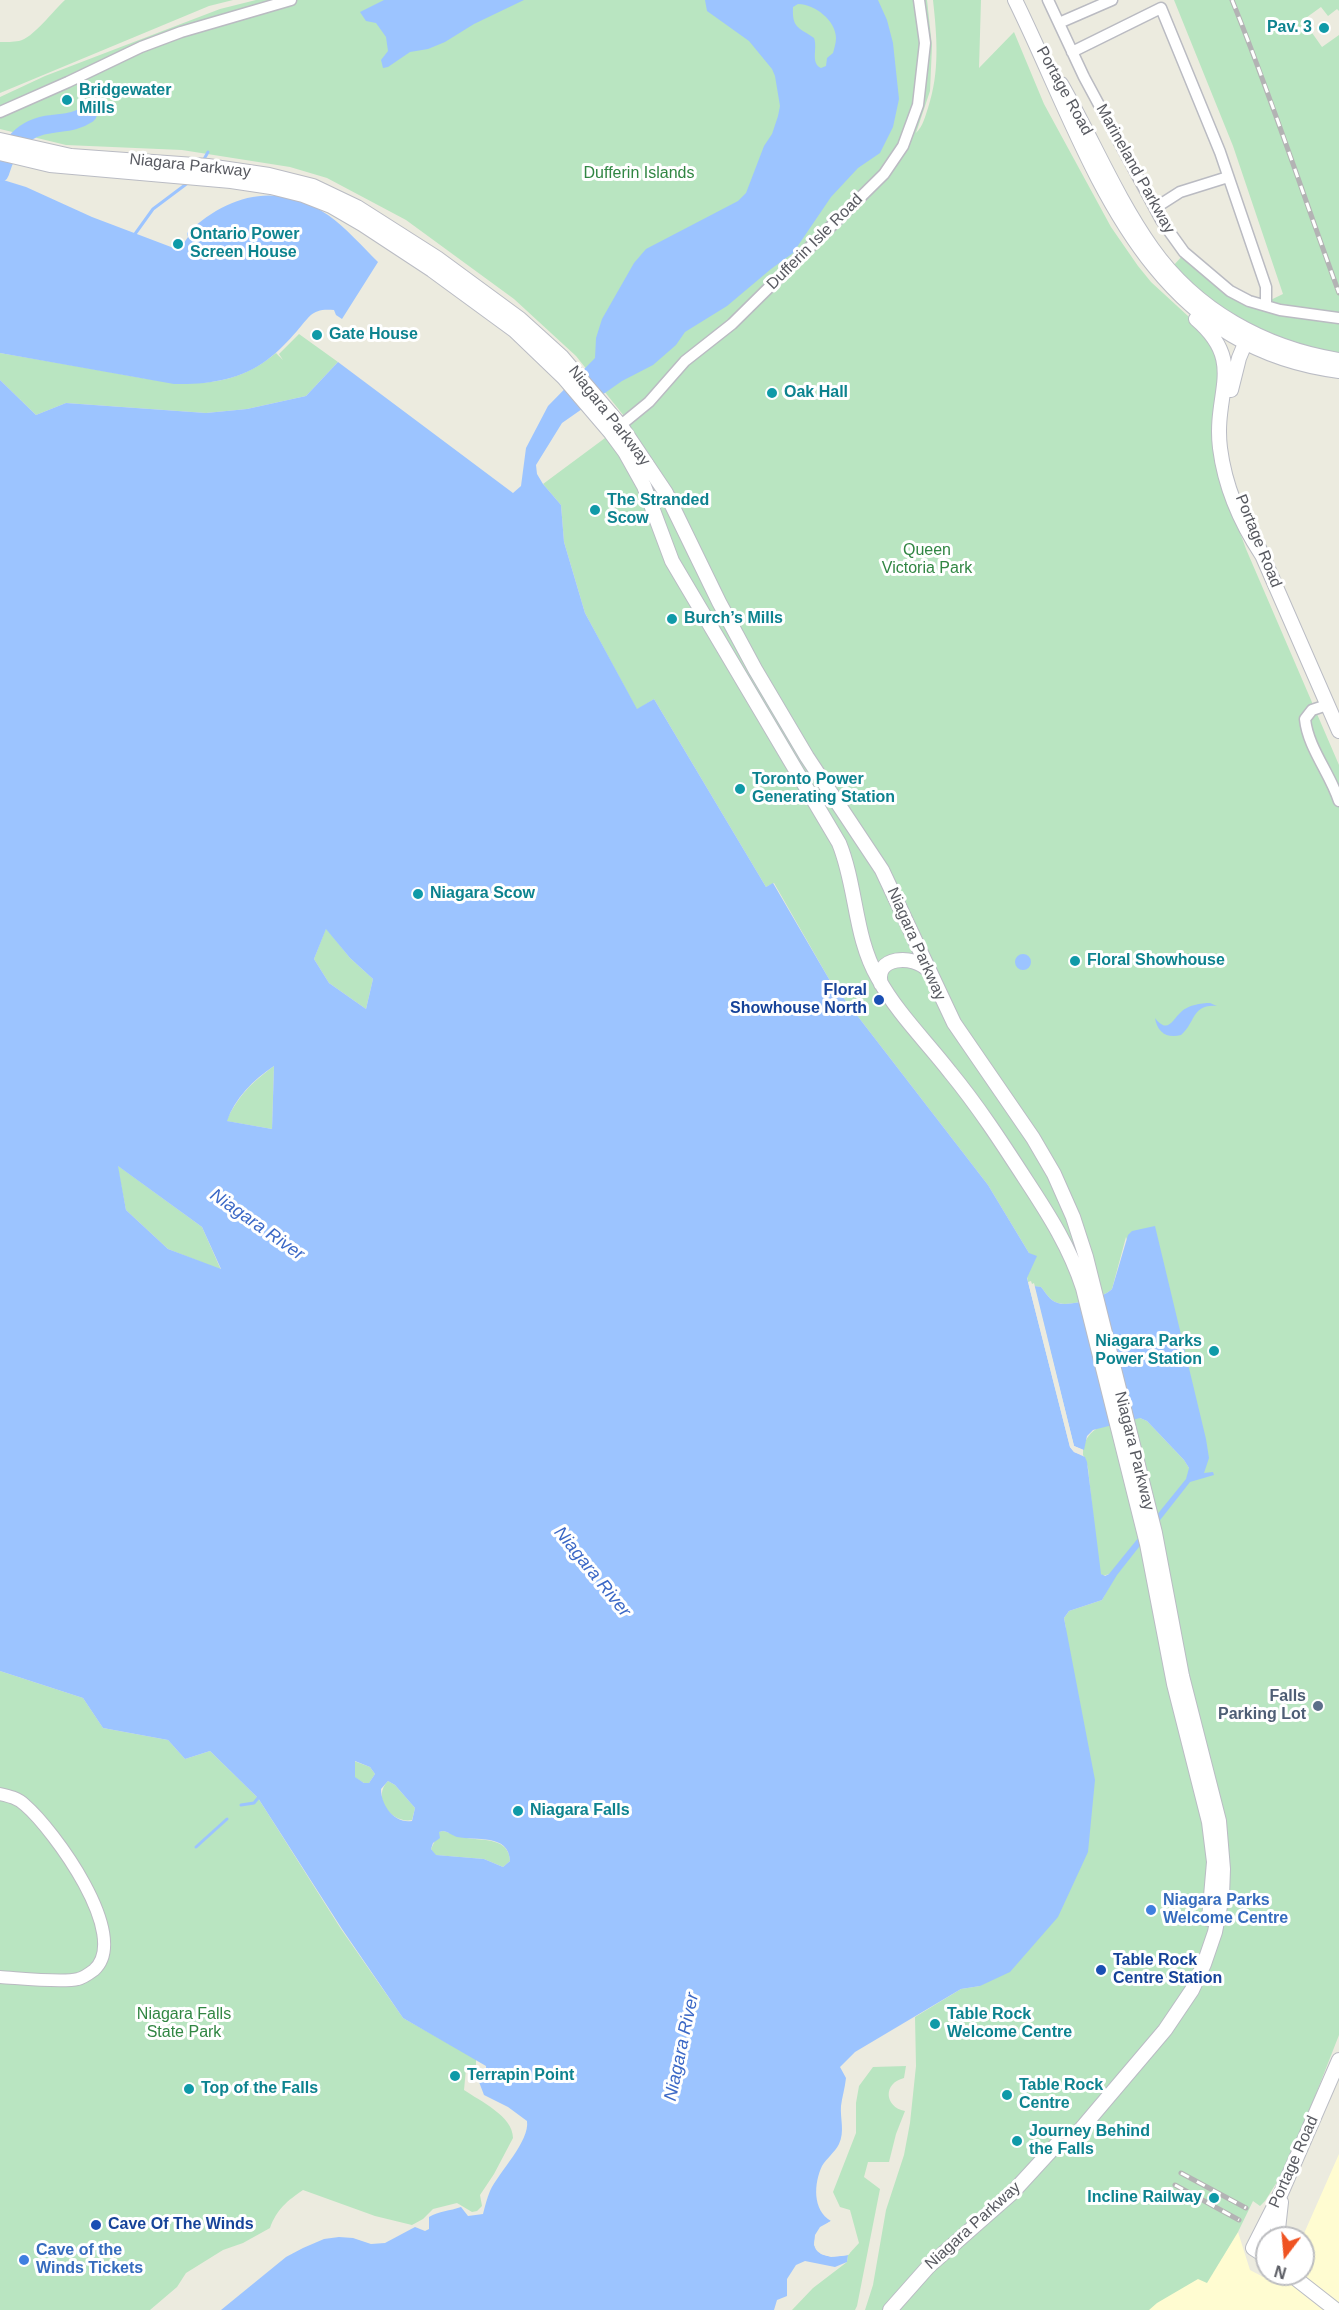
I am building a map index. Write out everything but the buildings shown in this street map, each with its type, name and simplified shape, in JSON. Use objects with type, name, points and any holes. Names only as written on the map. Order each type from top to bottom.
[{"type":"main road","name":"Portage Road","points":[[1015,0],[1090,165],[1127,230],[1154,268],[1195,309],[1248,337]]},
{"type":"main road","name":"Portage Road","points":[[1030,30],[1152,249],[1176,277],[1202,301],[1248,337]]},
{"type":"main road","name":"Niagara Parkway","points":[[0,140],[36,156],[83,169],[179,169],[206,172],[291,191],[321,201],[345,213],[424,264],[569,373],[666,493],[719,602],[788,725],[882,870],[962,1038],[1033,1138],[1054,1174],[1074,1221],[1090,1296],[1219,1821],[1224,1860],[1222,1896],[1210,1948],[1201,1973],[1187,1999],[1165,2030],[1063,2143],[1007,2198],[929,2266],[890,2310]]},
{"type":"main road","name":"Niagara Parkway","points":[[0,153],[36,156]]},
{"type":"main road","points":[[1090,165],[1107,210],[1133,254],[1163,289],[1211,333],[1221,350],[1225,370],[1218,430],[1222,464],[1242,522],[1262,555]]},
{"type":"main road","name":"Portage Road","points":[[1248,337],[1230,396],[1227,445],[1240,501],[1339,731]]},
{"type":"main road","points":[[1248,337],[1339,360]]},
{"type":"main road","points":[[1248,337],[1301,363],[1339,371]]},
{"type":"main road","name":"Niagara Parkway","points":[[616,429],[644,486],[672,561],[839,843],[849,869],[864,947],[881,984],[1000,1140],[1062,1236],[1090,1296]]},
{"type":"main road","points":[[881,984],[882,969],[894,961],[904,959],[917,962],[923,964],[929,972]]},
{"type":"main road","name":"Portage Road","points":[[1264,2226],[1282,2191],[1339,2060]]},
{"type":"main road","name":"Niagara Parkway","points":[[902,2310],[947,2260],[1026,2192],[1063,2143]]},
{"type":"main road","points":[[1278,2226],[1282,2191]]},
{"type":"main road","points":[[1305,2286],[1336,2310]]},
{"type":"street","points":[[0,112],[141,47],[181,32],[291,0]]},
{"type":"street","name":"Dufferin Isle Road","points":[[616,429],[649,402],[685,361],[732,324],[884,174],[903,146],[918,105],[925,43],[919,0]]},
{"type":"street","name":"Portage Road","points":[[1048,0],[1092,91]]},
{"type":"street","points":[[1059,23],[1112,0]]},
{"type":"street","points":[[1072,52],[1161,8],[1220,152],[1266,287],[1266,306]]},
{"type":"street","name":"Marineland Parkway","points":[[1092,91],[1155,208],[1184,252],[1230,291],[1249,301],[1339,318]]},
{"type":"street","points":[[1155,208],[1180,192],[1228,177]]},
{"type":"street","points":[[1327,705],[1312,710],[1305,718],[1306,733],[1334,783],[1339,801]]},
{"type":"street","points":[[0,1794],[13,1797],[23,1803],[66,1853],[81,1877],[101,1919],[103,1951],[94,1969],[77,1979],[0,1977]]},
{"type":"shaded area","points":[[1339,2154],[1339,2310],[1135,2310],[1194,2277],[1207,2282],[1238,2232],[1250,2270],[1255,2273],[1255,2286],[1315,2286],[1315,2226],[1307,2226]]},
{"type":"green space","points":[[65,0],[233,0],[209,6],[0,93],[0,42],[24,39]]},
{"type":"green space","name":"Queen Victoria Park","points":[[256,0],[927,0],[932,46],[930,91],[916,133],[925,118],[932,95],[936,68],[933,0],[981,0],[979,68],[1014,32],[1044,104],[1111,227],[1151,282],[1201,328],[1218,349],[1226,494],[1246,549],[1339,765],[1339,2035],[1289,2163],[1265,2201],[1260,2206],[1253,2201],[1238,2232],[1207,2283],[1198,2279],[1149,2310],[865,2310],[873,2285],[886,2210],[904,2155],[910,2123],[916,2066],[915,2017],[961,1989],[980,1986],[1066,1629],[1064,1618],[1069,1611],[1102,1600],[1113,1580],[1109,1574],[1103,1576],[1099,1572],[1088,1468],[1083,1455],[1084,1445],[1088,1437],[1101,1426],[1110,1422],[1140,1418],[1147,1421],[1189,1468],[1204,1453],[1126,1237],[1112,1289],[1108,1292],[1095,1298],[1063,1304],[1053,1300],[1041,1287],[1029,1286],[1027,1277],[1029,1253],[988,1185],[829,979],[774,883],[766,887],[654,699],[637,710],[585,613],[564,542],[561,505],[543,484],[628,421],[576,356],[514,299],[406,220],[327,178],[290,167],[182,150],[66,145],[0,129],[0,97],[45,76],[220,9]]},
{"type":"green space","points":[[1174,0],[1339,0],[1339,11],[1337,9],[1328,16],[1321,7],[1303,20],[1322,47],[1339,35],[1339,355],[1302,347],[1250,326],[1197,289],[1173,266],[1184,254],[1256,307],[1283,294],[1233,146]]},
{"type":"green space","points":[[299,334],[338,362],[306,396],[247,409],[206,413],[66,403],[36,415],[0,380],[0,353],[172,382],[215,381],[256,367],[276,353],[283,360],[279,354]]},
{"type":"green space","points":[[326,928],[350,958],[373,979],[366,1009],[329,983],[314,959]]},
{"type":"green space","points":[[274,1066],[272,1129],[226,1121],[246,1090]]},
{"type":"green space","points":[[117,1165],[202,1227],[221,1270],[168,1249],[126,1210]]},
{"type":"green space","name":"Niagara Falls State Park","points":[[0,1671],[83,1698],[103,1728],[168,1740],[185,1759],[210,1751],[258,1798],[341,1929],[403,2018],[476,2059],[476,2067],[466,2069],[464,2090],[502,2116],[512,2130],[513,2138],[480,2195],[482,2206],[477,2211],[472,2212],[457,2203],[433,2209],[423,2219],[412,2225],[375,2216],[303,2190],[283,2206],[270,2228],[243,2243],[223,2250],[186,2273],[177,2287],[150,2310],[0,2310]]},
{"type":"green space","points":[[354,1761],[370,1767],[375,1774],[369,1783],[364,1783],[354,1777]]},
{"type":"green space","points":[[388,1781],[395,1785],[415,1808],[412,1820],[397,1818],[386,1808],[382,1795],[383,1788]]},
{"type":"green space","points":[[439,1832],[500,1844],[509,1853],[510,1861],[503,1867],[484,1859],[435,1855],[431,1849]]},
{"type":"green space","points":[[906,2066],[904,2078],[892,2085],[889,2095],[893,2105],[905,2111],[889,2162],[868,2162],[864,2177],[880,2189],[857,2306],[855,2310],[792,2310],[813,2288],[847,2262],[848,2255],[859,2243],[850,2210],[840,2207],[833,2192],[856,2133],[856,2103],[859,2086],[873,2067]]},
{"type":"water","points":[[384,0],[524,0],[474,24],[445,42],[428,49],[410,52],[383,68],[381,60],[388,51],[386,37],[376,23],[366,21],[360,12]]},
{"type":"water","name":"Niagara River","points":[[705,0],[878,0],[887,20],[893,43],[899,99],[893,127],[880,153],[858,168],[831,197],[793,253],[727,306],[685,332],[676,345],[653,365],[622,381],[562,423],[536,465],[537,474],[543,484],[561,505],[564,542],[585,613],[637,709],[654,699],[766,887],[773,883],[829,979],[988,1185],[1029,1253],[1037,1256],[1027,1278],[1070,1447],[1074,1452],[1085,1457],[1087,1462],[1101,1574],[1105,1576],[1109,1574],[1186,1479],[1189,1468],[1147,1421],[1140,1418],[1093,1430],[1087,1436],[1084,1450],[1074,1446],[1034,1286],[1041,1287],[1053,1300],[1063,1304],[1102,1295],[1112,1289],[1128,1235],[1132,1231],[1155,1226],[1206,1439],[1209,1458],[1204,1473],[1213,1472],[1214,1475],[1190,1482],[1117,1575],[1102,1600],[1069,1611],[1064,1618],[1095,1780],[1088,1852],[1058,1917],[1010,1972],[980,1986],[961,1989],[855,2052],[840,2067],[846,2078],[841,2106],[842,2134],[837,2147],[822,2166],[816,2188],[820,2210],[831,2221],[817,2235],[814,2245],[816,2250],[828,2256],[848,2255],[847,2262],[835,2267],[805,2261],[796,2265],[787,2279],[787,2296],[777,2300],[774,2310],[221,2310],[286,2257],[324,2239],[339,2237],[353,2238],[371,2244],[385,2243],[415,2227],[425,2231],[429,2229],[429,2217],[441,2212],[461,2207],[468,2216],[483,2214],[494,2183],[524,2138],[527,2121],[508,2107],[484,2095],[476,2074],[486,2070],[486,2066],[403,2018],[342,1929],[258,1798],[210,1751],[185,1759],[168,1740],[103,1728],[83,1698],[0,1671],[0,380],[36,415],[66,403],[206,413],[247,409],[306,396],[338,362],[513,493],[521,486],[526,448],[548,406],[595,358],[596,338],[602,319],[634,263],[646,249],[738,201],[746,193],[764,146],[772,134],[780,106],[772,69],[749,41],[707,11]],"holes":[[[798,4],[811,7],[823,15],[832,26],[836,42],[833,53],[827,58],[826,66],[821,68],[816,63],[814,38],[797,26],[793,7]],[[326,929],[350,958],[373,979],[366,1009],[329,983],[314,959]],[[274,1066],[272,1129],[227,1121],[240,1097],[259,1077]],[[118,1166],[202,1227],[221,1269],[168,1249],[126,1210]],[[355,1761],[370,1767],[375,1774],[369,1783],[364,1783],[355,1777]],[[388,1781],[395,1785],[415,1808],[412,1821],[400,1820],[394,1816],[386,1807],[381,1789]],[[443,1831],[457,1837],[498,1842],[508,1852],[510,1861],[503,1867],[484,1859],[436,1855],[431,1849],[433,1843],[440,1838],[439,1832]]]},
{"type":"water","points":[[0,179],[26,187],[92,217],[179,250],[188,237],[187,233],[220,209],[237,201],[272,195],[290,198],[309,204],[328,215],[348,231],[378,262],[342,319],[336,315],[334,310],[316,312],[267,360],[235,377],[223,380],[174,384],[0,353]]},
{"type":"water","points":[[1020,954],[1026,954],[1031,962],[1029,968],[1020,970],[1015,965],[1015,959]]},
{"type":"water","points":[[1210,1003],[1217,1006],[1209,1006],[1198,1011],[1181,1035],[1167,1035],[1160,1031],[1156,1023],[1155,1018],[1163,1025],[1170,1024],[1187,1008]]},
{"type":"pier","points":[[1031,1281],[1032,1284],[1034,1283],[1074,1446],[1083,1450],[1083,1455],[1074,1452],[1070,1447],[1028,1282]]},
{"type":"pier","points":[[834,2221],[822,2229],[818,2236],[818,2244],[823,2251],[831,2254],[850,2253],[848,2255],[831,2257],[821,2254],[814,2245],[815,2235],[820,2227]]},
{"type":"waterway","points":[[0,173],[7,154],[24,134],[41,126],[79,119],[88,114]]},
{"type":"waterway","points":[[203,161],[208,152]]},
{"type":"waterway","points":[[135,234],[153,209],[189,182]]},
{"type":"waterway","points":[[241,1805],[254,1803],[258,1798]]},
{"type":"waterway","points":[[196,1847],[227,1819]]},
{"type":"railway","points":[[1232,0],[1274,109],[1339,293]]},
{"type":"railway","points":[[1181,2173],[1246,2208]]},
{"type":"railway","points":[[1175,2185],[1239,2220]]},
{"type":"place","name":"Pav. 3","points":[[1324,28]]},
{"type":"place","name":"Bridgewater Mills","points":[[67,100]]},
{"type":"place","name":"Ontario Power Screen House","points":[[178,244]]},
{"type":"place","name":"Gate House","points":[[317,335]]},
{"type":"place","name":"Oak Hall","points":[[772,393]]},
{"type":"place","name":"The Stranded Scow","points":[[595,510]]},
{"type":"place","name":"Burch’s Mills","points":[[672,619]]},
{"type":"place","name":"Toronto Power Generating Station","points":[[740,789]]},
{"type":"place","name":"Niagara Scow","points":[[418,894]]},
{"type":"place","name":"Floral Showhouse","points":[[1075,961]]},
{"type":"place","name":"Floral Showhouse North","points":[[879,1000]]},
{"type":"place","name":"Niagara Parks Power Station","points":[[1214,1351]]},
{"type":"place","name":"Falls Parking Lot","points":[[1318,1706]]},
{"type":"place","name":"Niagara Falls","points":[[518,1811]]},
{"type":"place","name":"Niagara Parks Welcome Centre","points":[[1151,1910]]},
{"type":"place","name":"Table Rock Centre Station","points":[[1101,1970]]},
{"type":"place","name":"Table Rock Welcome Centre","points":[[935,2024]]},
{"type":"place","name":"Terrapin Point","points":[[455,2076]]},
{"type":"place","name":"Top of the Falls","points":[[189,2089]]},
{"type":"place","name":"Table Rock Centre","points":[[1007,2095]]},
{"type":"place","name":"Journey Behind the Falls","points":[[1017,2141]]},
{"type":"place","name":"Incline Railway","points":[[1214,2198]]},
{"type":"place","name":"Cave Of The Winds","points":[[96,2225]]},
{"type":"place","name":"Cave of the Winds Tickets","points":[[24,2260]]},
{"type":"park label","name":"Dufferin Islands","points":[[639,174]]}]
